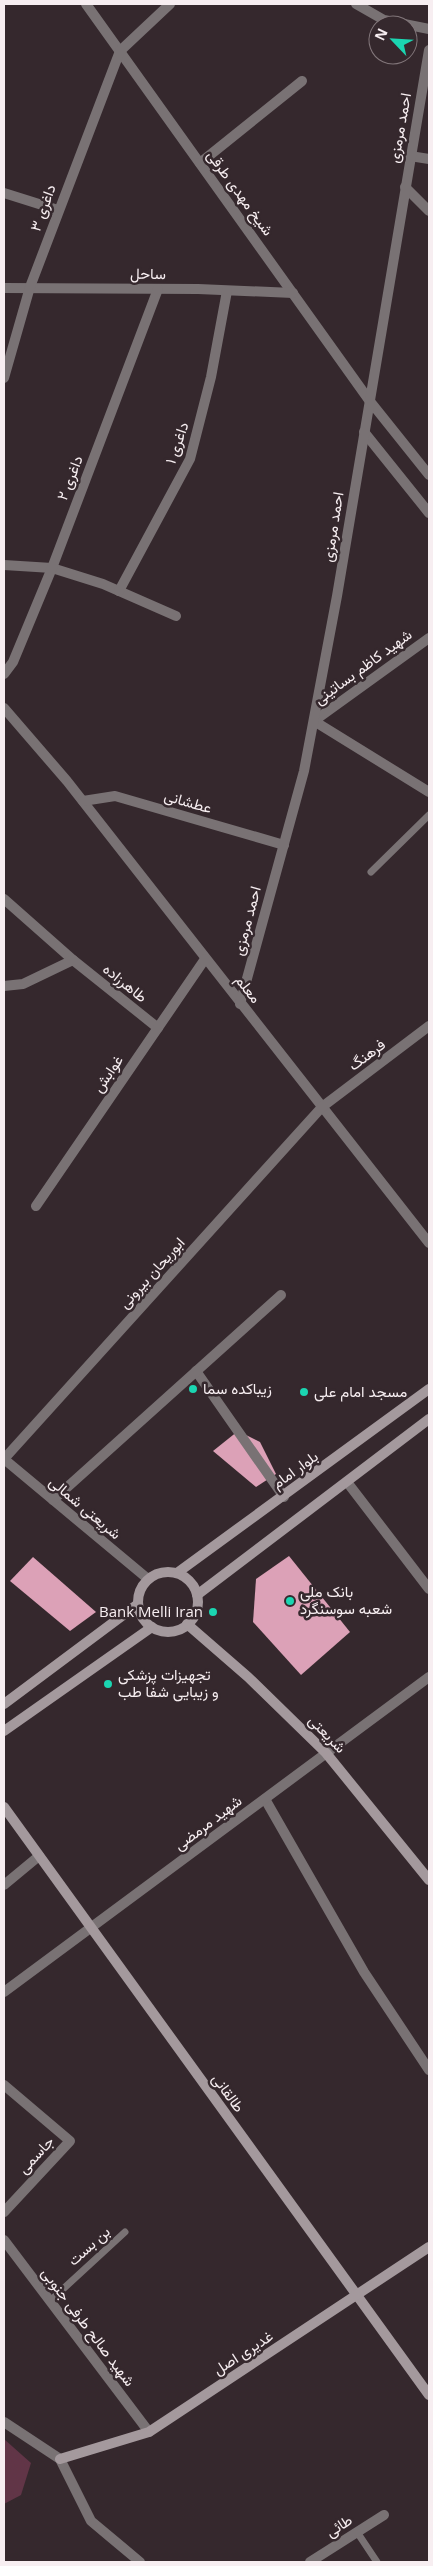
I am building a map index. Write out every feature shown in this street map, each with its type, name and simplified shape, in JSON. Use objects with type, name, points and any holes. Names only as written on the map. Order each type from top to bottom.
[{"type":"main road","name":"بلوار امام","points":[[177,1573],[429,1389]]},
{"type":"main road","points":[[197,1595],[429,1419]]},
{"type":"main road","points":[[161,1572],[177,1573],[190,1582],[197,1595],[196,1611],[187,1624],[170,1632],[152,1627],[145,1621],[138,1604],[138,1595],[148,1579],[161,1572]]},
{"type":"main road","points":[[4,1704],[138,1604]]},
{"type":"main road","name":"شریعتی","points":[[187,1624],[248,1677],[326,1753],[429,1880]]},
{"type":"main road","points":[[4,1731],[152,1627]]},
{"type":"main road","name":"طالقانی","points":[[4,1807],[429,2395]]},
{"type":"main road","name":"غدیری اصل","points":[[60,2459],[149,2432],[429,2247]]},
{"type":"street","name":"شیخ مهدی طرقی","points":[[86,4],[370,400],[429,475]]},
{"type":"street","points":[[120,51],[170,4]]},
{"type":"street","points":[[356,4],[384,20],[429,29]]},
{"type":"street","name":"احمد مرمزی","points":[[240,1004],[304,771],[314,721],[429,50]]},
{"type":"street","name":"داغری ۳","points":[[4,378],[30,287],[120,51]]},
{"type":"street","points":[[200,163],[302,81]]},
{"type":"street","points":[[410,156],[429,159]]},
{"type":"street","points":[[404,187],[429,211]]},
{"type":"street","points":[[4,193],[58,210]]},
{"type":"street","name":"ساحل","points":[[4,288],[158,289],[293,293]]},
{"type":"street","name":"داغری ۲","points":[[4,674],[13,662],[52,568],[158,289]]},
{"type":"street","name":"داغری ۱","points":[[119,591],[190,458],[211,376],[226,291]]},
{"type":"street","points":[[364,432],[429,513]]},
{"type":"street","points":[[4,565],[52,568],[119,591],[176,616]]},
{"type":"street","name":"شهید کاظم بساتینی","points":[[314,721],[429,638]]},
{"type":"street","name":"معلم","points":[[4,708],[83,801],[240,1004],[429,1243]]},
{"type":"street","points":[[314,721],[429,792]]},
{"type":"street","name":"عطشانی","points":[[83,801],[114,796],[284,845]]},
{"type":"street","name":"طاهرزاده","points":[[4,899],[73,960],[158,1028]]},
{"type":"street","name":"غوابش","points":[[36,1206],[205,959]]},
{"type":"street","points":[[4,986],[23,984],[73,960]]},
{"type":"street","name":"فرهنگ","points":[[322,1107],[429,1026]]},
{"type":"street","name":"ابوریحان بیرونی","points":[[4,1459],[322,1107]]},
{"type":"street","points":[[53,1500],[281,1295]]},
{"type":"street","points":[[196,1371],[284,1496]]},
{"type":"street","name":"شریعتی شمالی","points":[[4,1459],[148,1579]]},
{"type":"street","points":[[347,1482],[429,1589]]},
{"type":"street","name":"شهید مرمضی","points":[[4,1992],[429,1677]]},
{"type":"street","points":[[265,1800],[364,1972],[429,2070]]},
{"type":"street","points":[[4,1885],[39,1856]]},
{"type":"street","name":"جاسمی","points":[[4,2085],[70,2141],[4,2212]]},
{"type":"street","name":"شهید صالح طرفی جنوبی","points":[[4,2240],[149,2432]]},
{"type":"street","points":[[4,2422],[60,2459],[92,2520],[140,2562]]},
{"type":"street","name":"طائی","points":[[310,2562],[384,2515]]},
{"type":"lane","points":[[371,872],[429,815]]},
{"type":"lane","name":"بن بست","points":[[50,2301],[125,2232]]},
{"type":"lane","points":[[357,2532],[377,2562]]},
{"type":"shaded area","points":[[4,2439],[31,2463],[21,2495],[4,2504]]},
{"type":"building","points":[[238,1431],[260,1442],[276,1474],[256,1487],[213,1451]]},
{"type":"building","name":"بانک ملی شعبه سوسنگرد","points":[[289,1556],[350,1632],[301,1675],[253,1622],[256,1579]]},
{"type":"building","points":[[33,1557],[96,1612],[70,1631],[10,1581]]},
{"type":"place","name":"زیباکده سما","points":[[193,1389]]},
{"type":"place","name":"مسجد امام علی","points":[[304,1392]]},
{"type":"place","name":"بانک ملی شعبه سوسنگرد","points":[[290,1601]]},
{"type":"place","name":"Bank Melli Iran","points":[[213,1612]]},
{"type":"place","name":"تجهیزات پزشکی و زیبایی شفا طب","points":[[108,1684]]}]
